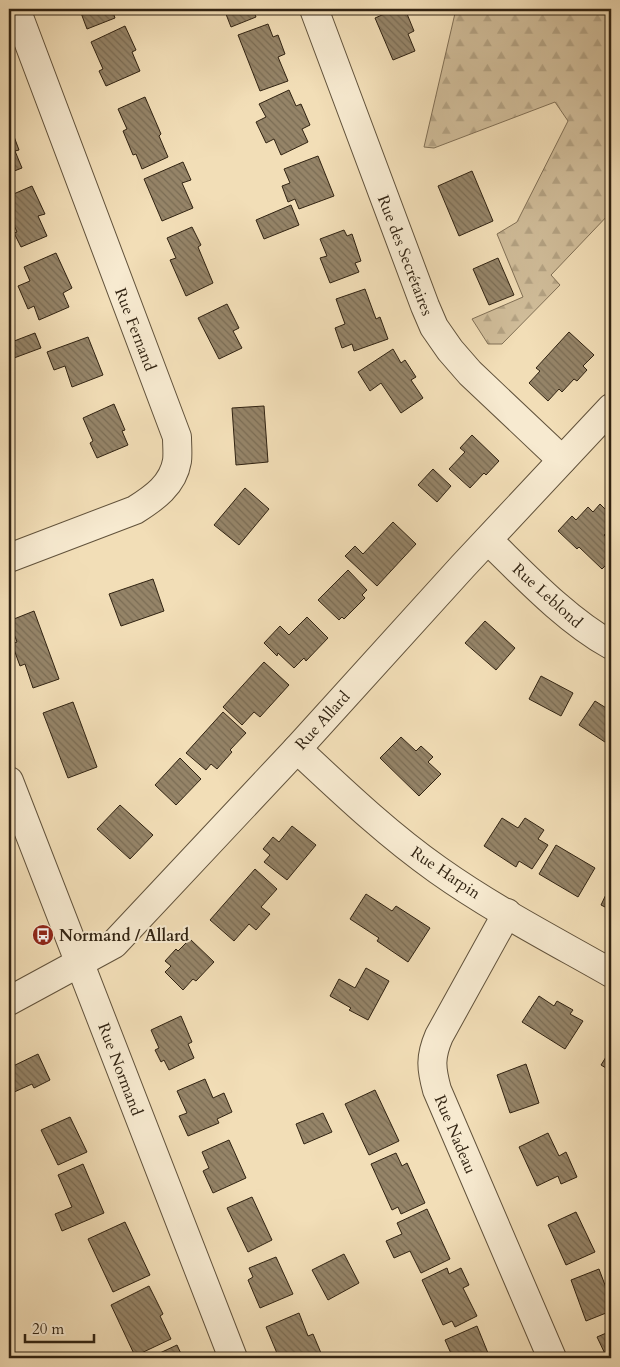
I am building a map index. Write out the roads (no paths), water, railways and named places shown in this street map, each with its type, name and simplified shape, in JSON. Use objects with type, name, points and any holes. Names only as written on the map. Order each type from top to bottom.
[{"type":"street","name":"Rue Fernand","points":[[9,558],[135,510],[153,499],[170,482],[177,461],[177,438],[16,9]]},
{"type":"street","name":"Rue des Secrétaires","points":[[314,9],[434,327],[450,350],[470,373],[562,460]]},
{"type":"street","name":"Rue Allard","points":[[9,1002],[114,944],[611,408]]},
{"type":"street","name":"Rue Leblond","points":[[488,540],[574,620],[611,645]]},
{"type":"street","name":"Rue Harpin","points":[[297,748],[377,824],[439,870],[507,913],[611,974]]},
{"type":"street","name":"Rue Normand","points":[[9,780],[233,1358]]},
{"type":"street","name":"Rue Nadeau","points":[[507,913],[439,1036],[433,1049],[431,1069],[437,1090],[552,1358]]},
{"type":"place","name":"Normand / Allard","points":[[43,935]]}]
